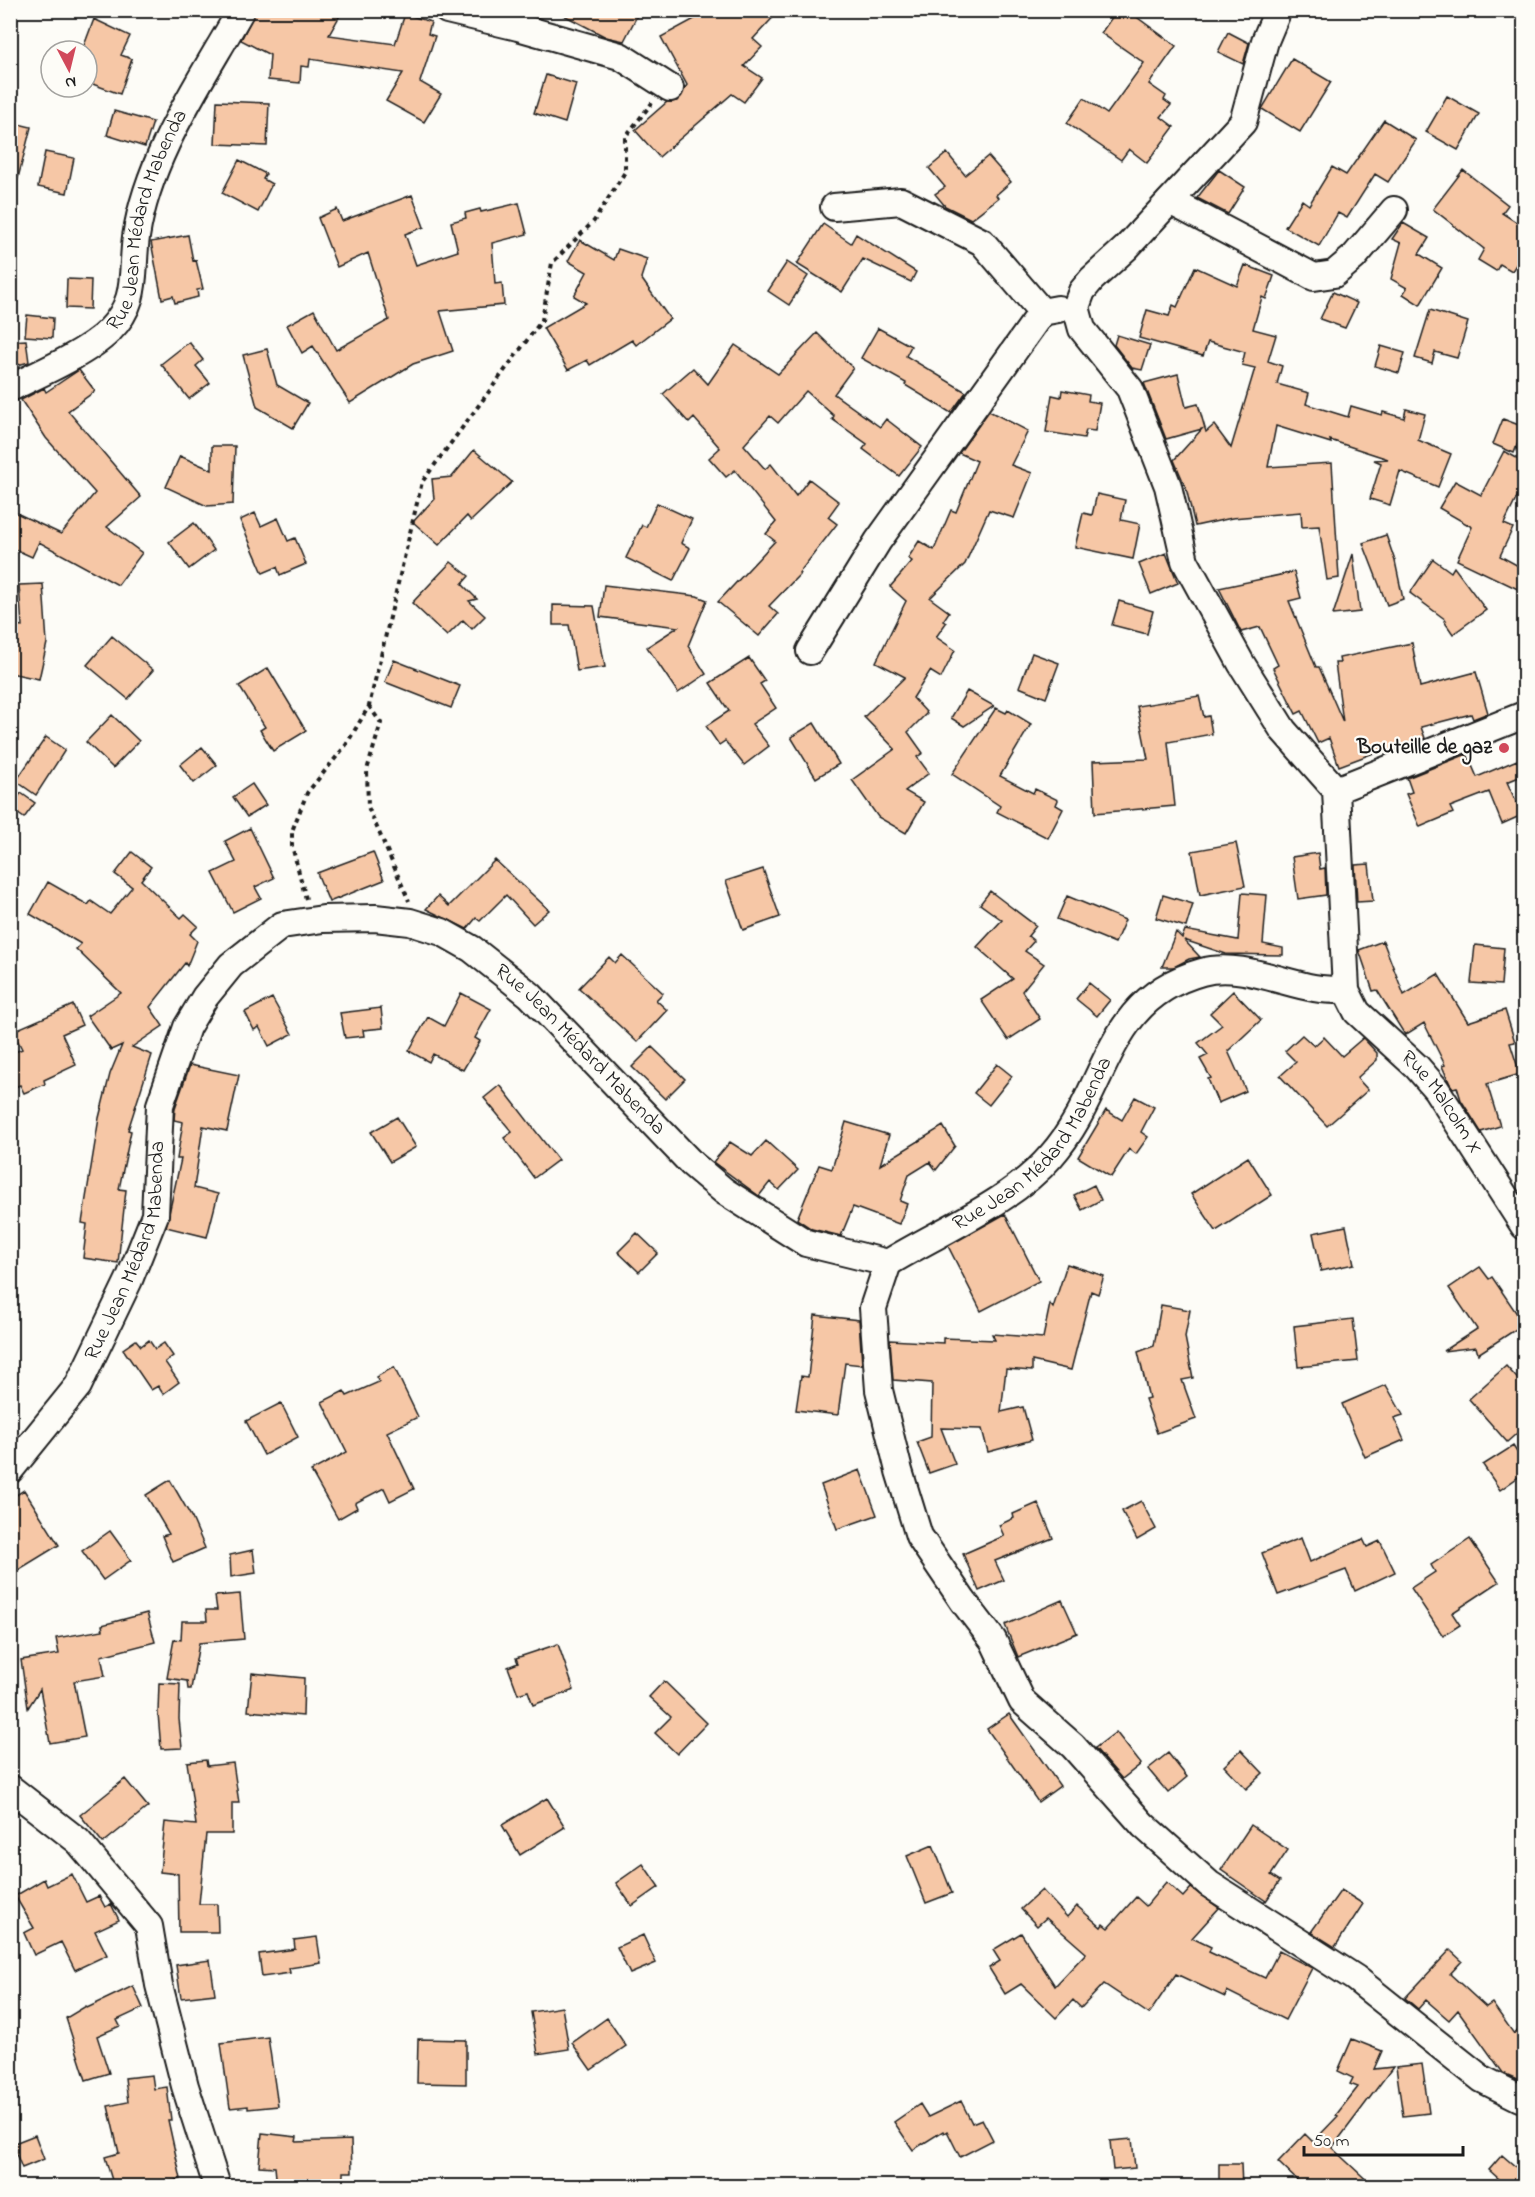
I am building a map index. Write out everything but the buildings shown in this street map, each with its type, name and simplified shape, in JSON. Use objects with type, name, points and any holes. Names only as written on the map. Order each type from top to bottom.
[{"type":"street","name":"Rue Jean Médard Mabenda","points":[[10,388],[77,353],[109,331],[132,297],[136,237],[145,195],[166,147],[241,10]]},
{"type":"street","points":[[447,10],[518,27],[620,56],[670,88]]},
{"type":"street","points":[[1278,10],[1265,40],[1243,122],[1170,201],[1092,279],[1082,291],[1076,307],[1082,329],[1130,389],[1168,486],[1185,561],[1241,663],[1283,730],[1336,790],[1346,990]]},
{"type":"street","points":[[834,207],[902,201],[982,242],[1041,312]]},
{"type":"street","points":[[1170,201],[1314,277],[1334,274],[1354,257],[1394,210]]},
{"type":"street","points":[[810,651],[878,541],[1041,312],[1076,307]]},
{"type":"street","points":[[1336,790],[1524,715]]},
{"type":"street","name":"Rue Jean Médard Mabenda","points":[[10,1470],[78,1386],[129,1280],[155,1215],[160,1105],[187,1027],[205,997],[231,965],[282,926],[323,919],[375,918],[410,922],[441,932],[472,950],[530,995],[692,1164],[724,1191],[806,1243],[888,1263],[1022,1185],[1052,1156],[1071,1130],[1117,1039],[1135,1011],[1156,992],[1204,971],[1229,970],[1316,989],[1346,990]]},
{"type":"street","name":"Rue Malcolm X","points":[[1346,990],[1357,1012],[1417,1067],[1436,1089],[1524,1226]]},
{"type":"street","points":[[888,1263],[873,1308],[879,1390],[898,1471],[919,1536],[963,1601],[993,1640],[1022,1701],[1073,1746],[1143,1825],[1209,1884],[1355,1977],[1482,2079],[1520,2098],[1524,2097]]},
{"type":"street","points":[[10,1788],[78,1841],[149,1926],[162,1996],[185,2086],[217,2187]]},
{"type":"path","points":[[306,902],[292,846],[295,820],[307,793],[346,745],[369,706],[422,482],[542,320],[552,263],[594,221],[625,172],[625,137],[635,122],[670,88]]},
{"type":"path","points":[[369,706],[381,723],[367,770],[368,807],[412,909]]},
{"type":"place","name":"Bouteille de gaz","points":[[1504,748]]}]
